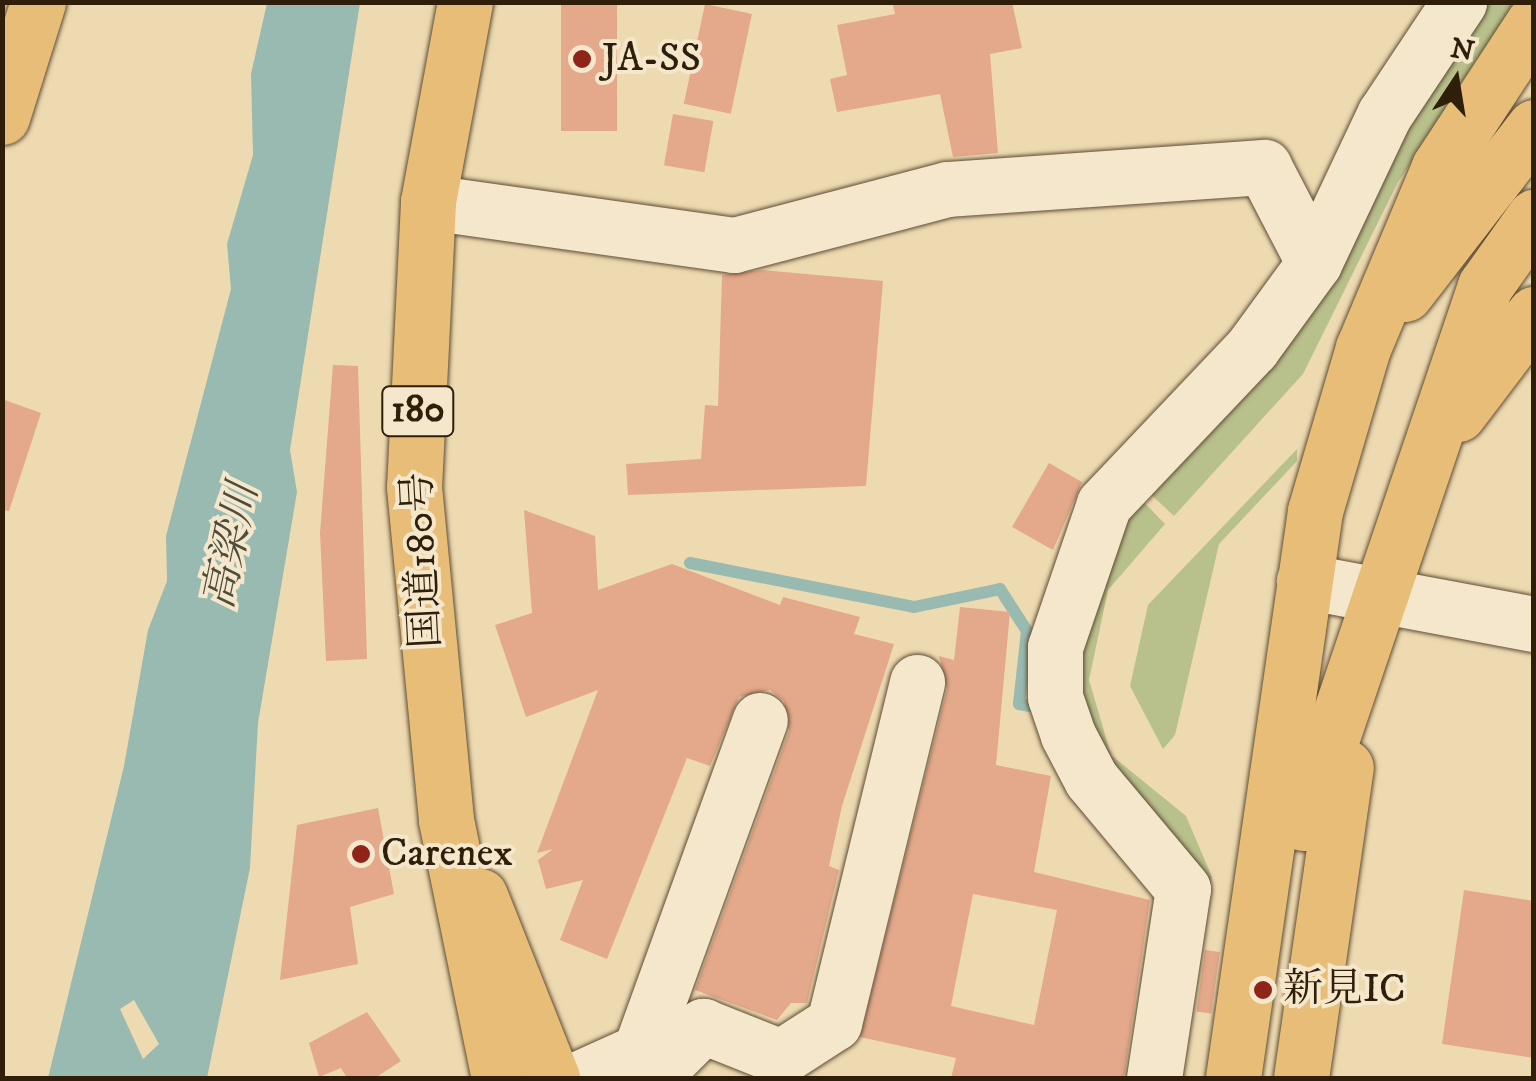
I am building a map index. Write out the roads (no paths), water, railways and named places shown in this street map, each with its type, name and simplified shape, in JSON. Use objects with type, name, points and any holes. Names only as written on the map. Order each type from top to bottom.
[{"type":"main road","points":[[2,117],[38,2]]},
{"type":"main road","name":"国道180号","points":[[464,2],[428,202],[414,487],[446,820],[499,1078]]},
{"type":"main road","points":[[1196,1078],[1241,806],[1300,601],[1362,348],[1439,167],[1534,22]]},
{"type":"main road","points":[[1362,348],[1534,127]]},
{"type":"main road","points":[[1268,1078],[1307,794],[1432,448],[1485,286],[1534,217]]},
{"type":"main road","points":[[1432,448],[1534,314]]},
{"type":"main road","points":[[1234,1078],[1300,601]]},
{"type":"main road","points":[[1301,1078],[1369,618]]},
{"type":"main road","name":"国道180号","points":[[446,820],[552,1078]]},
{"type":"street","points":[[1154,1078],[1182,889],[1091,779],[1068,735],[1055,697],[1055,647],[1104,504],[1252,348],[1314,263],[1384,115],[1460,2]]},
{"type":"street","points":[[428,202],[734,245],[948,188],[1264,167],[1314,263]]},
{"type":"street","points":[[1300,601],[1369,618],[1534,624]]},
{"type":"street","points":[[651,1078],[704,1026],[781,1057],[834,1024],[917,682]]},
{"type":"street","points":[[580,1078],[640,1051],[760,720]]},
{"type":"water","name":"高梁川","points":[[267,3],[360,3],[290,450],[297,492],[258,723],[250,868],[207,1078],[48,1078],[124,766],[148,630],[167,581],[166,536],[231,289],[227,244],[253,155],[251,74]],"holes":[[[134,1000],[159,1044],[143,1059],[120,1009]]]},
{"type":"waterway","points":[[690,563],[914,607],[1000,589],[1027,631],[1019,704],[1041,708]]},
{"type":"place","name":"JA-SS","points":[[582,59]]},
{"type":"place","name":"Carenex","points":[[361,854]]},
{"type":"place","name":"新見IC","points":[[1263,990]]}]
